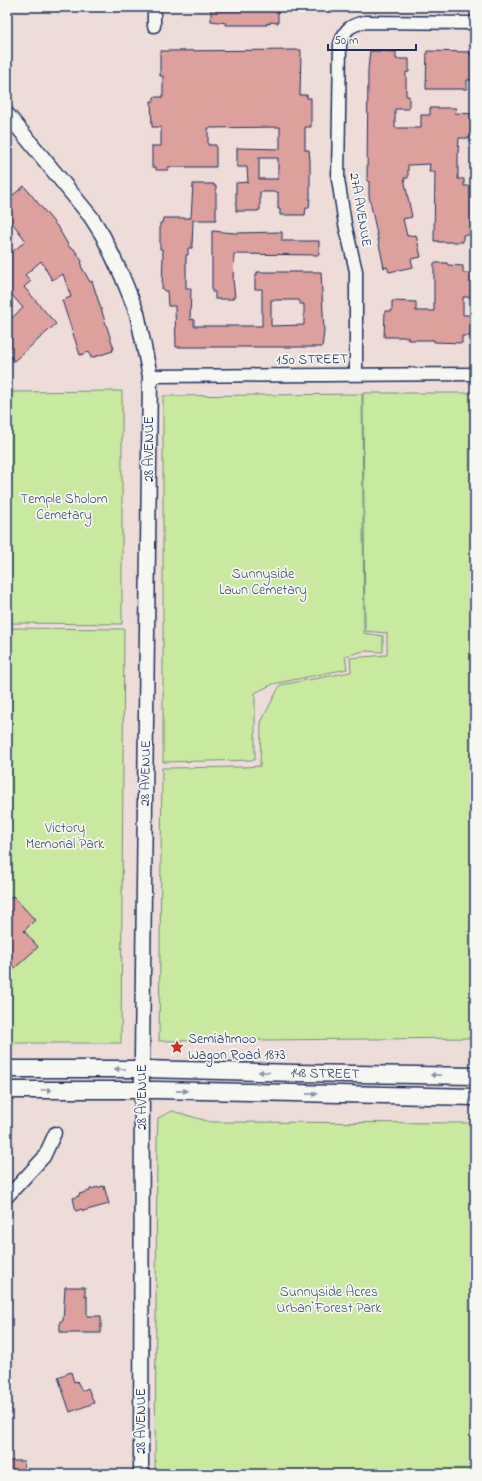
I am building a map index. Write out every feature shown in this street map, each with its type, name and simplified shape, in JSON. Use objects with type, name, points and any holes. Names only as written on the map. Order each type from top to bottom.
[{"type":"main road","name":"148 STREET","points":[[7,1069],[143,1069],[475,1076]]},
{"type":"main road","name":"148 STREET","points":[[7,1090],[143,1090],[475,1097]]},
{"type":"street","points":[[154,7],[154,26]]},
{"type":"street","name":"27A AVENUE","points":[[356,374],[356,271],[338,179],[340,44],[342,36],[347,29],[355,24],[365,22],[475,23]]},
{"type":"street","name":"28 AVENUE","points":[[7,114],[91,217],[103,236],[122,276],[137,313],[150,376],[143,1069],[141,1474]]},
{"type":"street","name":"150 STREET","points":[[150,376],[475,374]]},
{"type":"street","points":[[7,1197],[44,1157],[55,1133]]},
{"type":"green space","name":"Temple Sholom Cemetary","points":[[122,391],[122,624],[7,623],[7,392]]},
{"type":"green space","points":[[363,393],[475,393],[475,1038],[159,1041],[162,768],[260,766],[261,722],[280,685],[351,672],[350,658],[387,655],[387,633],[365,631]]},
{"type":"green space","name":"Sunnyside Lawn Cemetary","points":[[362,394],[364,633],[383,636],[383,652],[364,651],[345,656],[347,669],[273,684],[255,693],[255,760],[163,762],[163,396]]},
{"type":"green space","name":"Victory Memorial Park","points":[[7,628],[124,629],[121,1043],[7,1043]]},
{"type":"green space","name":"Sunnyside Acres Urban Forest Park","points":[[172,1111],[211,1122],[475,1123],[475,1474],[155,1474],[157,1139],[158,1118]]},
{"type":"building","points":[[211,7],[278,7],[278,23],[270,22],[270,24],[267,23],[267,25],[226,25],[226,23],[211,21]]},
{"type":"building","points":[[301,50],[300,95],[307,95],[307,98],[311,98],[311,127],[305,127],[305,150],[309,150],[310,161],[310,197],[309,208],[306,208],[305,215],[280,215],[280,209],[278,209],[278,192],[260,192],[260,210],[258,211],[236,211],[236,183],[248,182],[247,167],[237,167],[237,148],[280,149],[280,127],[208,128],[208,145],[216,145],[216,167],[168,167],[168,170],[156,170],[156,167],[152,167],[152,146],[161,146],[161,127],[152,127],[151,101],[154,101],[154,97],[163,97],[163,76],[160,76],[160,51]],"holes":[[[259,158],[278,158],[278,179],[259,179]]]},
{"type":"building","points":[[370,51],[396,52],[396,59],[409,59],[409,72],[406,72],[406,96],[409,96],[409,109],[395,109],[395,128],[421,128],[421,115],[430,115],[430,108],[456,108],[455,113],[475,114],[475,138],[459,138],[458,155],[458,179],[464,179],[464,186],[472,186],[472,235],[463,235],[463,242],[434,241],[435,172],[429,172],[430,164],[408,165],[408,178],[404,178],[412,217],[403,219],[407,236],[416,235],[421,257],[411,259],[413,267],[389,272],[387,267],[384,268],[369,196],[369,181],[367,181],[368,70]]},
{"type":"building","points":[[427,51],[470,52],[470,55],[474,55],[474,80],[467,80],[467,89],[426,89]]},
{"type":"building","points":[[193,184],[214,184],[214,186],[216,186],[216,220],[193,220],[192,248],[188,248],[188,255],[186,255],[186,288],[191,288],[190,320],[194,319],[194,326],[262,326],[262,289],[255,289],[255,275],[257,275],[257,272],[321,272],[324,332],[322,347],[176,347],[175,306],[168,306],[167,291],[162,289],[163,255],[162,249],[160,249],[160,223],[162,223],[163,218],[191,218]],"holes":[[[271,300],[299,300],[300,304],[304,304],[304,325],[271,326]]]},
{"type":"building","points":[[24,186],[61,231],[70,248],[74,249],[82,261],[81,266],[90,282],[92,281],[114,349],[112,349],[113,351],[91,358],[89,352],[80,355],[62,300],[71,297],[63,274],[52,280],[41,261],[25,275],[31,281],[24,287],[56,324],[14,361],[7,352],[7,322],[23,308],[7,289],[7,256],[26,241],[7,218],[7,200]]},
{"type":"building","points":[[212,231],[235,233],[282,232],[282,241],[319,241],[319,255],[234,254],[233,280],[235,297],[233,297],[233,299],[215,299],[215,292],[212,292]]},
{"type":"building","points":[[434,263],[447,263],[448,265],[463,266],[463,273],[473,273],[472,297],[463,297],[463,315],[472,315],[471,336],[462,336],[462,343],[434,342],[434,340],[408,340],[408,337],[384,337],[385,311],[392,311],[392,301],[416,302],[416,311],[434,311]]},
{"type":"building","points":[[13,896],[35,920],[24,931],[38,947],[7,975],[7,901]]},
{"type":"building","points":[[104,1186],[109,1204],[83,1211],[82,1209],[76,1211],[73,1198],[79,1196],[79,1194],[90,1191],[90,1189]]},
{"type":"building","points":[[65,1287],[85,1287],[85,1296],[87,1296],[87,1316],[101,1316],[101,1333],[60,1332],[60,1321],[63,1321]]},
{"type":"building","points":[[71,1372],[74,1382],[77,1381],[82,1391],[88,1388],[94,1403],[70,1412],[58,1377]]},
{"type":"building","points":[[7,1461],[24,1461],[23,1474],[7,1474]]},
{"type":"place","name":"Semiahmoo Wagon Road 1873","points":[[177,1047]]}]
